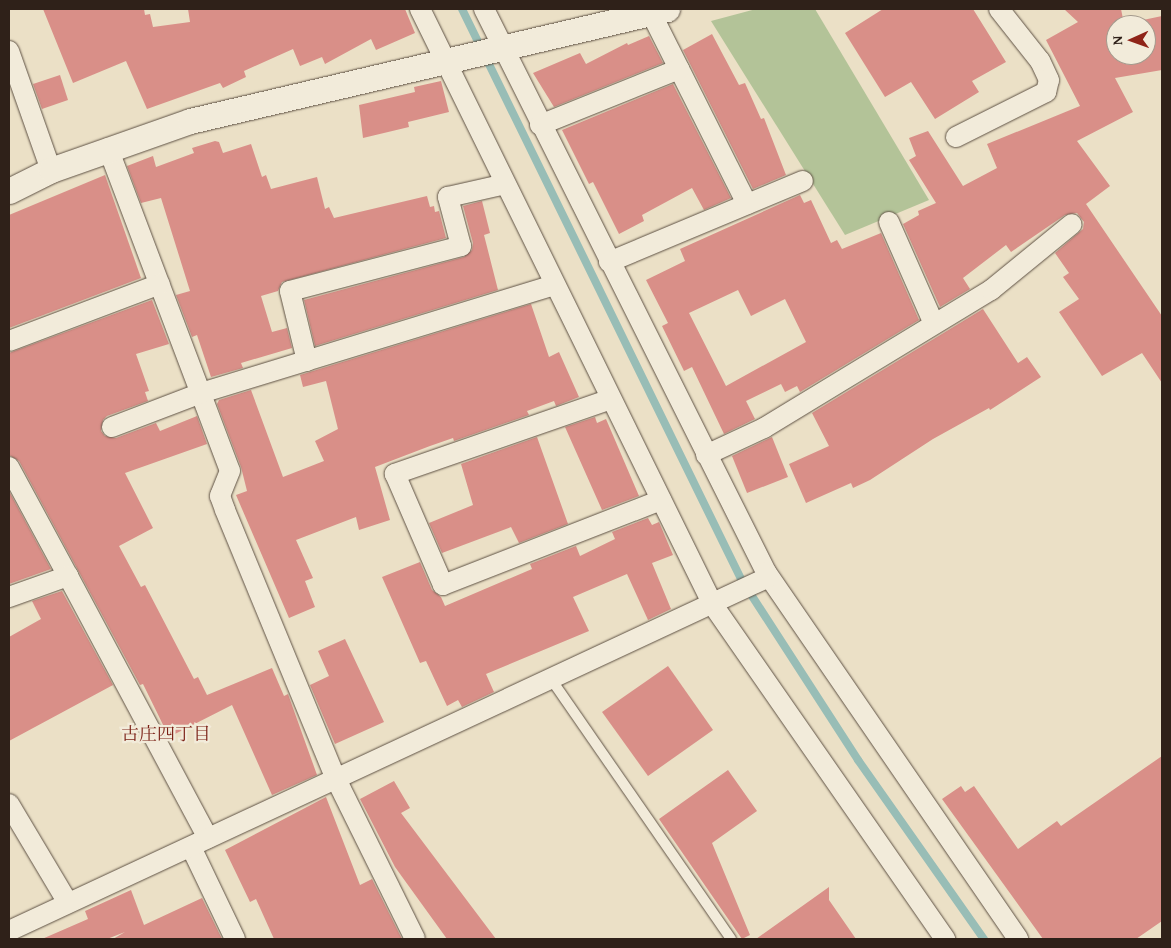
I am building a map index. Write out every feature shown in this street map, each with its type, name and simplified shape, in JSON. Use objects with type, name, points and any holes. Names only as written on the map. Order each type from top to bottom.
[{"type":"street","points":[[420,9],[712,604],[945,939]]},
{"type":"street","points":[[484,9],[501,48],[608,262],[769,577],[1018,939]]},
{"type":"street","points":[[956,137],[1046,92],[1049,80],[1040,61],[999,9]]},
{"type":"street","points":[[9,191],[51,170],[108,148],[190,121],[659,11],[679,69],[747,204]]},
{"type":"street","points":[[9,51],[51,170]]},
{"type":"street","points":[[540,125],[679,69]]},
{"type":"street","points":[[108,148],[230,471],[220,496],[336,779],[415,939]]},
{"type":"street","points":[[608,262],[803,181]]},
{"type":"street","points":[[307,360],[290,291],[461,246],[448,197],[505,184]]},
{"type":"street","points":[[889,222],[934,324]]},
{"type":"street","points":[[706,455],[764,428],[991,290],[1072,224]]},
{"type":"street","points":[[9,342],[160,284]]},
{"type":"street","points":[[112,427],[201,393],[554,285]]},
{"type":"street","points":[[611,399],[395,474],[444,585],[661,500]]},
{"type":"street","points":[[9,467],[68,576],[200,843],[235,939]]},
{"type":"street","points":[[9,597],[68,576]]},
{"type":"street","points":[[9,931],[769,577]]},
{"type":"street","points":[[9,804],[68,904]]},
{"type":"lane","points":[[551,679],[731,939]]},
{"type":"green space","points":[[756,9],[815,9],[929,200],[845,235],[711,21]]},
{"type":"building","points":[[43,9],[144,9],[145,15],[150,14],[153,27],[190,22],[188,9],[405,9],[415,33],[376,50],[371,39],[325,64],[322,57],[300,66],[293,49],[244,71],[246,77],[223,88],[220,83],[147,109],[126,61],[73,83]]},
{"type":"building","points":[[883,9],[973,9],[1006,62],[972,81],[979,92],[935,119],[911,82],[885,97],[845,33]]},
{"type":"building","points":[[1064,9],[1121,9],[1122,15],[1106,15],[1106,65],[1156,65],[1156,17],[1162,16],[1162,70],[1115,78],[1133,112],[1077,141],[1110,186],[1086,204],[1162,316],[1162,383],[1142,353],[1102,376],[1059,312],[1079,299],[1063,277],[1069,273],[1055,253],[1083,229],[1084,222],[1077,213],[1065,215],[1011,252],[1006,245],[963,278],[970,289],[940,307],[903,224],[919,215],[918,211],[936,203],[909,160],[916,156],[909,138],[928,131],[963,186],[997,168],[987,144],[1080,106],[1046,40],[1078,22]]},
{"type":"building","points":[[712,34],[739,85],[745,83],[761,119],[764,118],[786,175],[753,189],[683,50]]},
{"type":"building","points":[[649,36],[663,63],[554,107],[533,73],[580,53],[586,64],[627,43],[628,45]]},
{"type":"building","points":[[60,75],[68,100],[42,109],[33,84]]},
{"type":"building","points":[[441,81],[449,112],[408,122],[409,127],[363,138],[359,105],[415,92],[414,87]]},
{"type":"building","points":[[673,84],[731,198],[704,210],[692,188],[642,215],[644,221],[619,234],[593,182],[589,184],[562,130]]},
{"type":"building","points":[[215,141],[219,142],[223,153],[251,144],[262,177],[266,175],[271,189],[317,177],[325,209],[329,207],[334,218],[427,196],[430,207],[434,206],[435,212],[439,211],[446,238],[282,282],[278,291],[261,296],[272,332],[287,328],[292,348],[241,363],[243,368],[211,377],[197,335],[192,337],[176,295],[190,291],[161,198],[141,203],[127,166],[153,156],[156,167],[194,153],[192,148]]},
{"type":"building","points":[[105,175],[141,278],[9,328],[9,215]]},
{"type":"building","points":[[800,195],[804,203],[811,200],[831,243],[837,240],[842,249],[881,233],[919,320],[800,392],[797,386],[785,392],[781,384],[746,401],[755,419],[724,434],[692,367],[684,371],[662,326],[668,323],[646,280],[685,261],[680,249]],"holes":[[[738,290],[751,316],[785,299],[806,342],[726,386],[689,313]]]},
{"type":"building","points":[[482,201],[490,233],[484,235],[498,290],[315,346],[304,300],[464,257],[472,250],[473,243],[463,206]]},
{"type":"building","points":[[152,300],[169,344],[136,354],[149,391],[145,392],[148,401],[107,416],[103,420],[101,431],[105,436],[116,438],[156,423],[160,431],[197,416],[207,444],[125,473],[153,528],[119,546],[141,587],[145,585],[194,679],[198,677],[207,695],[272,668],[284,696],[288,694],[317,775],[272,795],[232,705],[169,737],[143,684],[140,685],[19,461],[9,455],[9,353]]},
{"type":"building","points":[[531,304],[549,357],[559,352],[579,397],[556,406],[554,401],[527,411],[529,415],[454,441],[453,438],[375,467],[390,520],[359,530],[356,517],[296,540],[313,578],[305,581],[315,607],[289,618],[236,495],[247,491],[241,467],[217,404],[219,400],[251,390],[283,477],[324,461],[315,441],[338,429],[326,381],[303,387],[300,375]]},
{"type":"building","points":[[983,309],[1018,363],[1027,357],[1041,377],[990,410],[989,408],[933,439],[870,480],[853,488],[851,483],[806,503],[789,464],[829,446],[812,413]]},
{"type":"building","points":[[595,417],[597,423],[606,419],[639,496],[602,510],[565,427]]},
{"type":"building","points":[[537,437],[568,524],[519,543],[511,527],[442,553],[429,523],[473,505],[461,464]]},
{"type":"building","points":[[772,437],[788,477],[747,493],[732,456]]},
{"type":"building","points":[[9,491],[51,569],[9,584]]},
{"type":"building","points":[[648,518],[652,525],[659,522],[673,555],[652,563],[671,609],[648,620],[627,574],[573,597],[589,631],[486,674],[494,692],[462,707],[458,700],[447,706],[426,661],[420,663],[382,577],[420,562],[432,590],[441,597],[445,606],[532,569],[530,564],[576,546],[580,556],[615,539],[612,532]]},
{"type":"building","points":[[62,591],[113,685],[9,741],[9,637],[41,619],[32,601]]},
{"type":"building","points":[[345,639],[384,722],[335,744],[310,685],[329,676],[318,651]]},
{"type":"building","points":[[668,666],[713,730],[648,776],[602,712]]},
{"type":"building","points":[[1162,756],[1162,921],[1136,939],[1043,939],[942,799],[961,786],[965,792],[974,786],[1018,849],[1057,821],[1061,826]]},
{"type":"building","points":[[728,770],[757,811],[712,843],[750,935],[742,939],[659,819]]},
{"type":"building","points":[[394,781],[410,808],[401,813],[496,939],[447,939],[395,867],[360,799]]},
{"type":"building","points":[[326,797],[360,885],[372,879],[402,939],[274,939],[256,899],[250,902],[225,850]]},
{"type":"building","points":[[829,887],[829,900],[856,939],[756,939]]},
{"type":"building","points":[[131,890],[144,925],[202,898],[222,939],[113,939],[125,932],[107,939],[42,939],[88,919],[85,911]]},
{"type":"waterway","points":[[462,9],[741,579],[858,760],[984,939]]},
{"type":"district","name":"古庄四丁目","points":[[166,734]]}]
